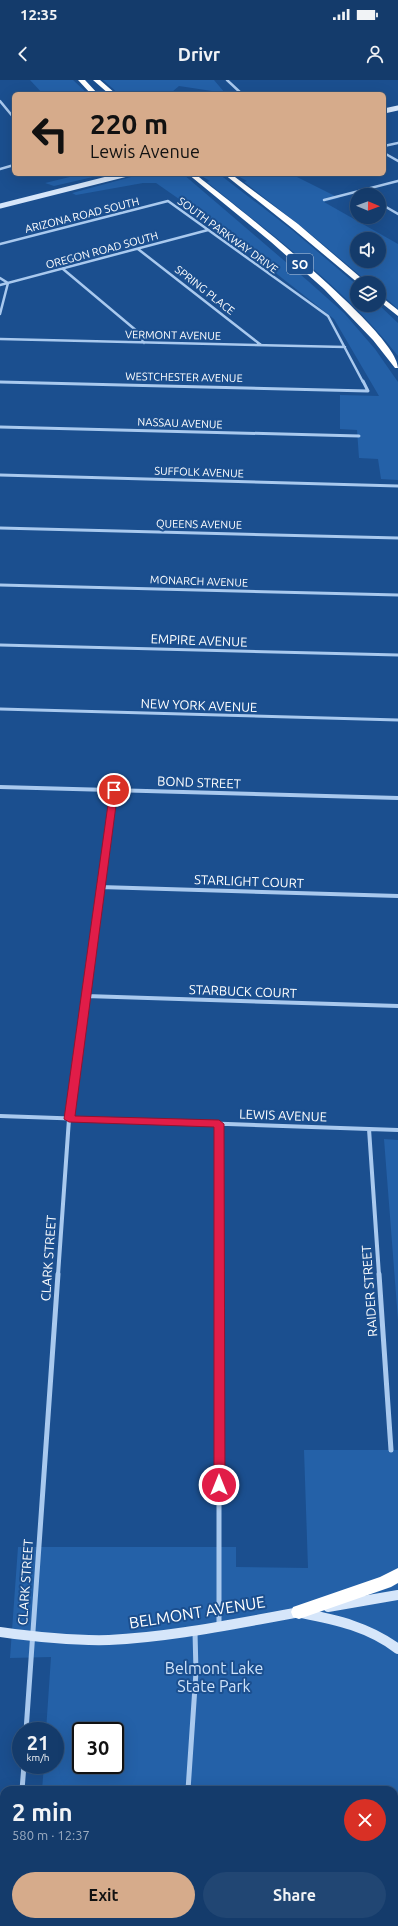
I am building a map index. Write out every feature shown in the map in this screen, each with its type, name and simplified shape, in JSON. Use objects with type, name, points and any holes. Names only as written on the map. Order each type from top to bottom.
[{"type":"highway","points":[[80,80],[93,92]]},
{"type":"highway","points":[[96,80],[111,92]]},
{"type":"highway","name":"SO","points":[[193,176],[322,283],[363,323],[398,366]]},
{"type":"highway","name":"SO","points":[[230,176],[295,226],[355,276]]},
{"type":"highway","points":[[386,303],[398,314]]},
{"type":"highway","points":[[299,1612],[374,1586],[398,1575]]},
{"type":"main road","points":[[386,111],[398,108]]},
{"type":"main road","points":[[0,206],[118,176]]},
{"type":"main road","name":"BELMONT AVENUE","points":[[0,1632],[77,1640],[124,1639],[219,1626],[398,1595]]},
{"type":"main road","points":[[299,1612],[366,1628],[383,1638],[398,1650]]},
{"type":"street","points":[[227,80],[240,92]]},
{"type":"street","points":[[0,103],[12,116]]},
{"type":"street","points":[[386,146],[398,143]]},
{"type":"street","points":[[386,154],[398,160]]},
{"type":"street","points":[[0,169],[12,166]]},
{"type":"street","points":[[370,188],[398,181]]},
{"type":"street","points":[[324,200],[350,193]]},
{"type":"street","name":"SOUTH PARKWAY DRIVE","points":[[168,201],[328,316],[368,391]]},
{"type":"street","name":"ARIZONA ROAD SOUTH","points":[[0,244],[168,201]]},
{"type":"street","points":[[386,207],[398,214]]},
{"type":"street","name":"OREGON ROAD SOUTH","points":[[0,285],[208,230]]},
{"type":"street","name":"SPRING PLACE","points":[[138,249],[261,345]]},
{"type":"street","points":[[63,269],[138,332],[144,343]]},
{"type":"street","points":[[0,278],[8,283],[0,314]]},
{"type":"street","name":"VERMONT AVENUE","points":[[0,339],[345,347]]},
{"type":"street","name":"WESTCHESTER AVENUE","points":[[0,382],[368,391]]},
{"type":"street","name":"NASSAU AVENUE","points":[[0,427],[359,436]]},
{"type":"street","name":"SUFFOLK AVENUE","points":[[0,475],[398,486]]},
{"type":"street","name":"QUEENS AVENUE","points":[[0,528],[398,538]]},
{"type":"street","name":"MONARCH AVENUE","points":[[0,585],[398,595]]},
{"type":"street","name":"EMPIRE AVENUE","points":[[0,645],[398,655]]},
{"type":"street","name":"NEW YORK AVENUE","points":[[0,709],[398,720]]},
{"type":"street","name":"BOND STREET","points":[[0,787],[398,798]]},
{"type":"street","name":"CLARK STREET","points":[[27,1722],[69,1119],[114,790]]},
{"type":"street","name":"STARLIGHT COURT","points":[[100,887],[398,896]]},
{"type":"street","name":"STARBUCK COURT","points":[[86,996],[398,1006]]},
{"type":"street","name":"LEWIS AVENUE","points":[[0,1116],[398,1130]]},
{"type":"street","points":[[219,1124],[219,1626]]},
{"type":"street","name":"RAIDER STREET","points":[[369,1129],[391,1450]]},
{"type":"street","points":[[188,1786],[190,1744],[197,1684],[194,1630]]},
{"type":"street","points":[[22,1786],[23,1774]]},
{"type":"green space","points":[[30,80],[73,80],[86,92],[41,92]]},
{"type":"green space","points":[[103,80],[214,80],[224,92],[179,86],[172,92],[117,92]]},
{"type":"green space","points":[[74,176],[97,176],[54,186],[45,183]]},
{"type":"green space","points":[[135,176],[185,176],[308,281],[344,313],[375,349],[398,382],[398,480],[381,479],[378,459],[359,458],[357,430],[340,429],[340,395],[379,396],[334,319],[202,215],[156,183],[143,183],[76,195],[72,193]]},
{"type":"green space","points":[[201,176],[222,176],[292,230],[350,279],[350,303],[332,285],[207,182],[210,181]]},
{"type":"green space","points":[[238,176],[295,176],[339,198],[324,202],[350,217],[350,224],[363,224],[377,232],[350,232],[350,267],[307,231],[244,182],[247,181]]},
{"type":"green space","points":[[386,237],[398,244],[398,309],[386,298],[386,276],[361,276],[351,268],[386,268]]},
{"type":"green space","points":[[359,312],[386,312],[398,323],[398,356]]},
{"type":"green space","points":[[384,1139],[398,1140],[398,1320]]},
{"type":"green space","name":"Belmont Lake State Park","points":[[304,1450],[398,1450],[398,1786],[42,1786],[43,1774],[64,1774],[64,1722],[47,1722],[51,1657],[10,1658],[18,1547],[236,1547],[236,1567],[308,1568]]},
{"type":"route","points":[[114,790],[69,1119],[219,1124],[219,1485]]}]
